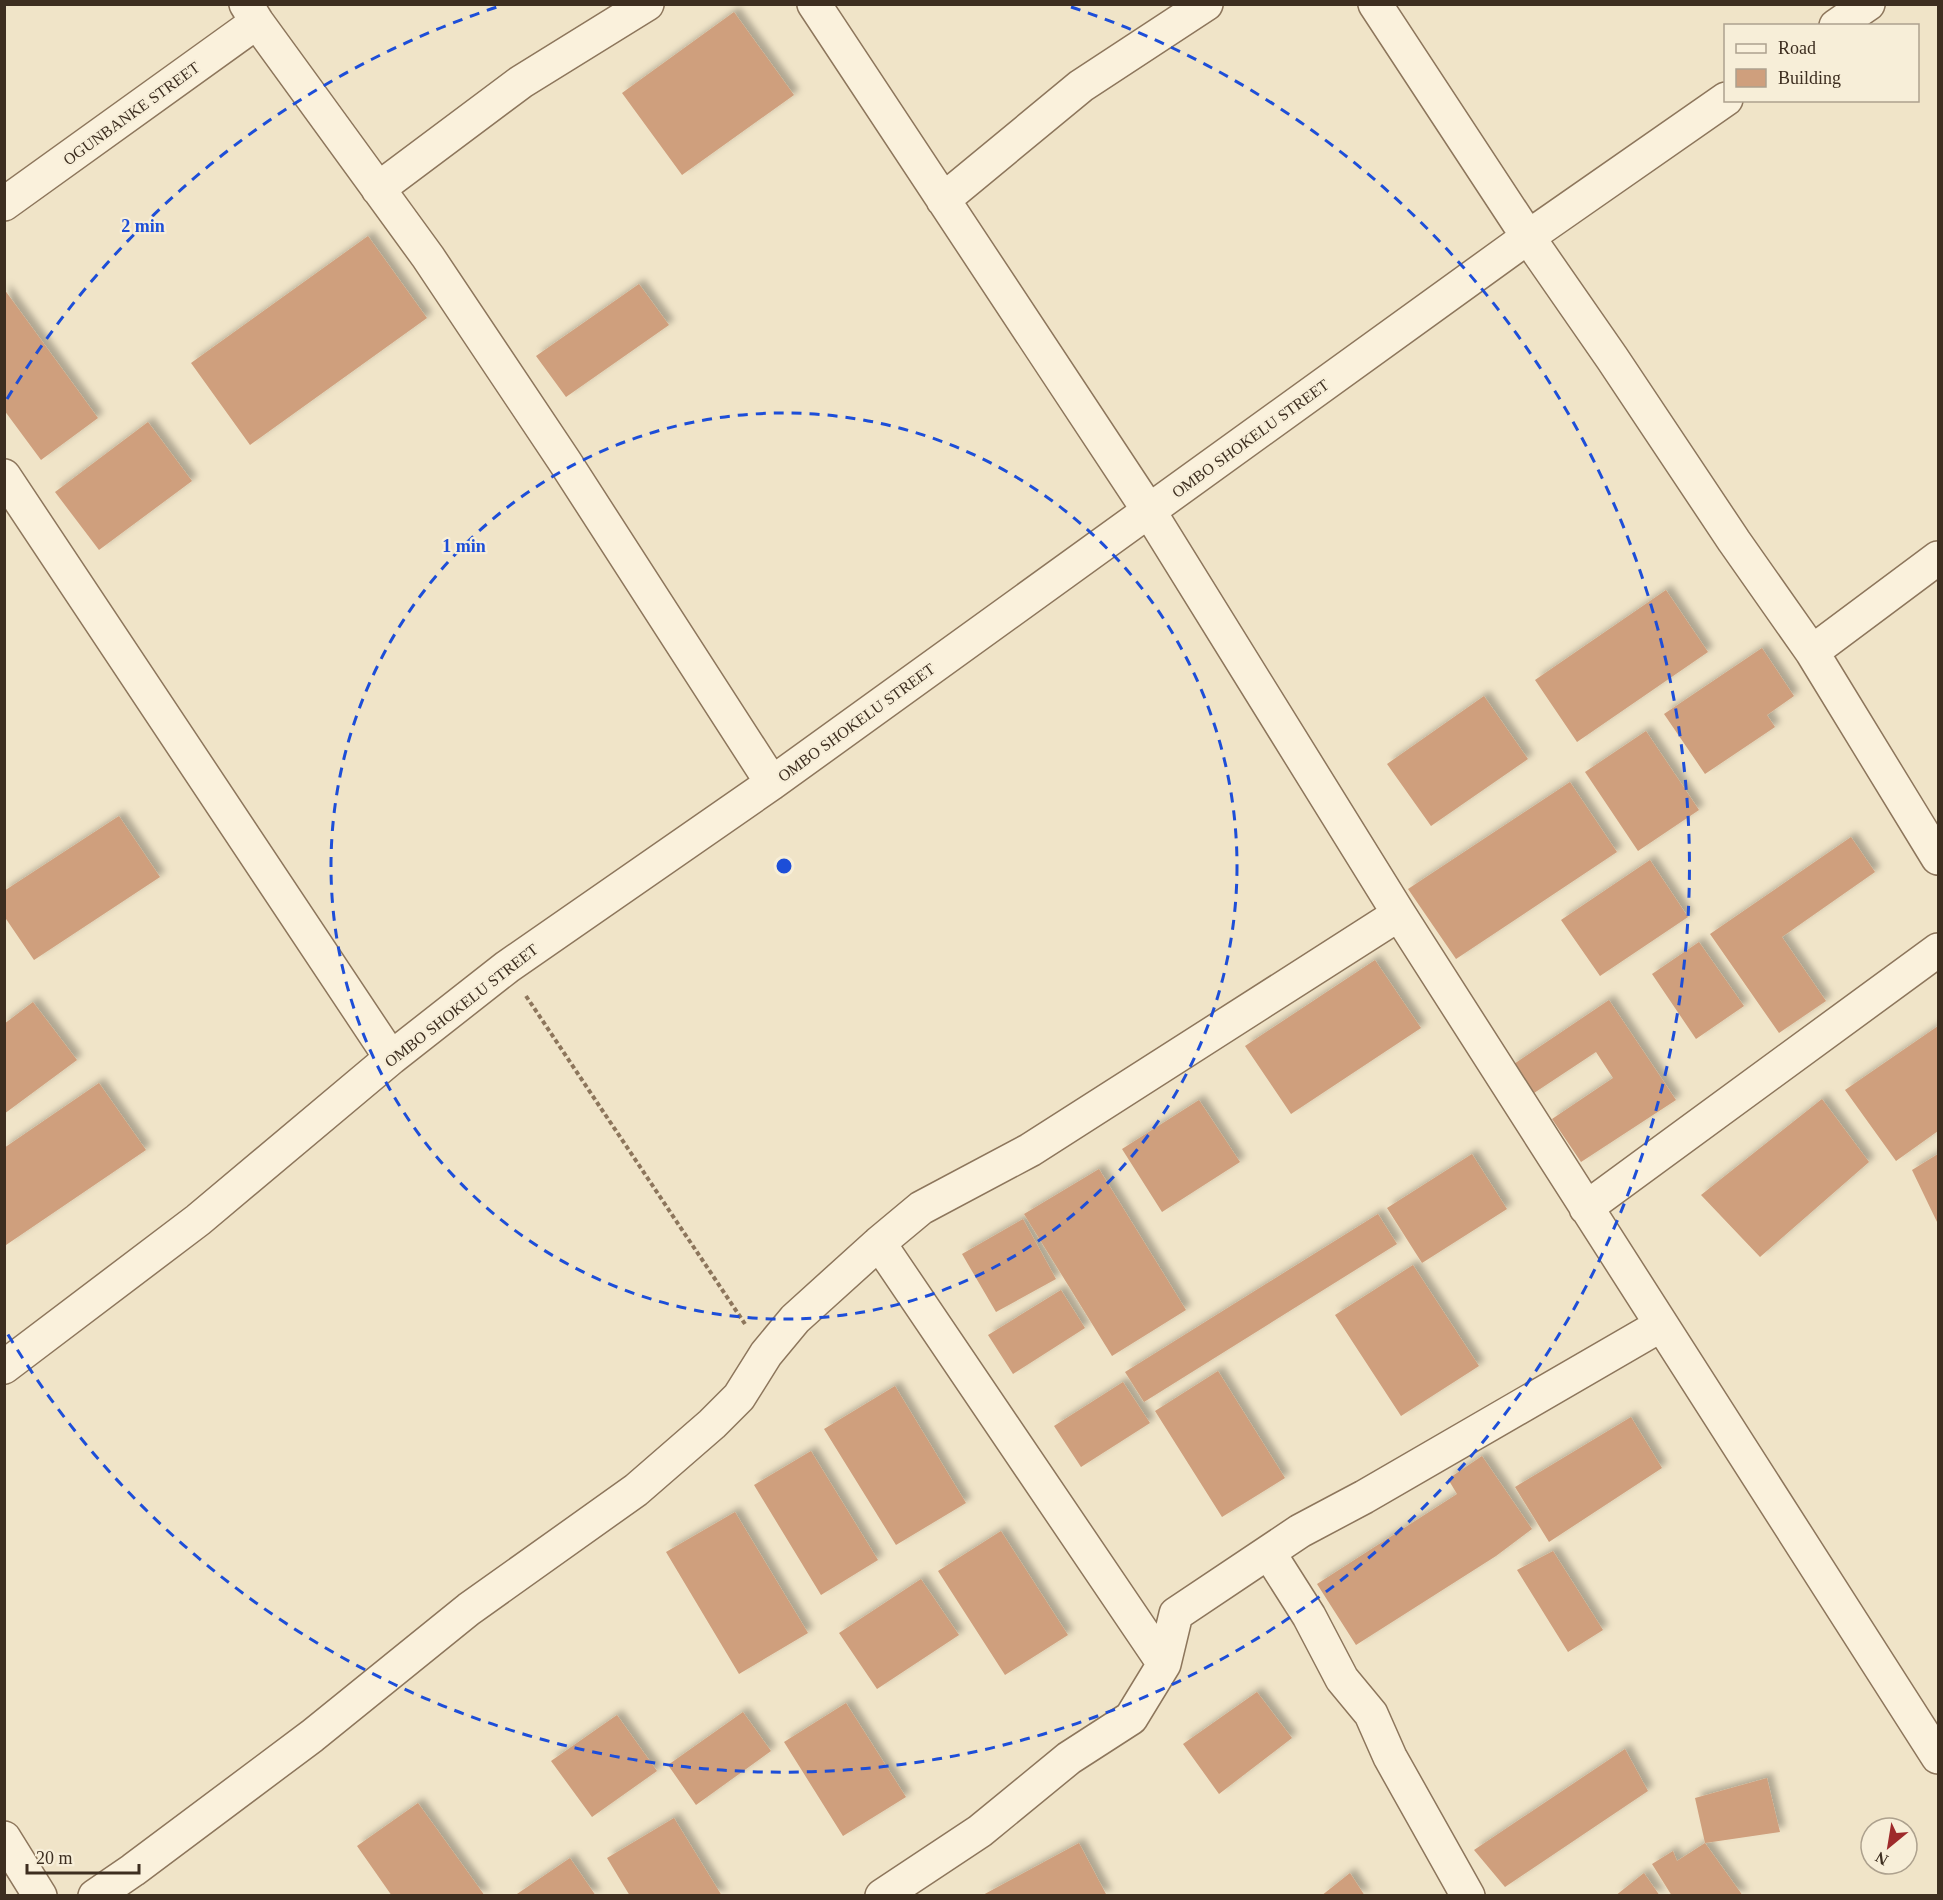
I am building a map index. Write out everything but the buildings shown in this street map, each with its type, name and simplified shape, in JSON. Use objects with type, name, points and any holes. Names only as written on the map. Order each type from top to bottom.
[{"type":"street","points":[[378,189],[521,82],[647,4]]},
{"type":"street","points":[[814,4],[1149,511],[1399,914],[1938,1757]]},
{"type":"street","points":[[943,200],[1081,86],[1206,4]]},
{"type":"street","points":[[1376,4],[1528,237],[1812,652],[1938,858]]},
{"type":"street","points":[[1839,24],[1868,4]]},
{"type":"street","points":[[252,13],[428,257],[565,462],[772,783]]},
{"type":"street","name":"OGUNBANKE STREET","points":[[4,204],[252,13]]},
{"type":"street","name":"OMBO SHOKELU STREET","points":[[9,1353],[198,1220],[391,1059],[507,967],[772,783],[1528,237],[1724,100]]},
{"type":"street","points":[[4,476],[391,1059]]},
{"type":"street","points":[[1812,652],[1938,558]]},
{"type":"street","points":[[95,1896],[312,1736],[469,1609],[636,1490],[712,1424],[739,1397],[766,1354],[795,1319],[921,1208],[1030,1150],[1399,914]]},
{"type":"street","points":[[1586,1208],[1938,950]]},
{"type":"street","points":[[879,1243],[1164,1664]]},
{"type":"street","points":[[892,1892],[980,1831],[1070,1758],[1131,1718],[1164,1664],[1176,1614],[1300,1531],[1374,1491],[1661,1325]]},
{"type":"street","points":[[1269,1553],[1309,1616],[1342,1678],[1371,1714],[1390,1757],[1468,1896]]},
{"type":"street","points":[[4,1838],[40,1896]]},
{"type":"path","points":[[507,967],[766,1354]]}]
